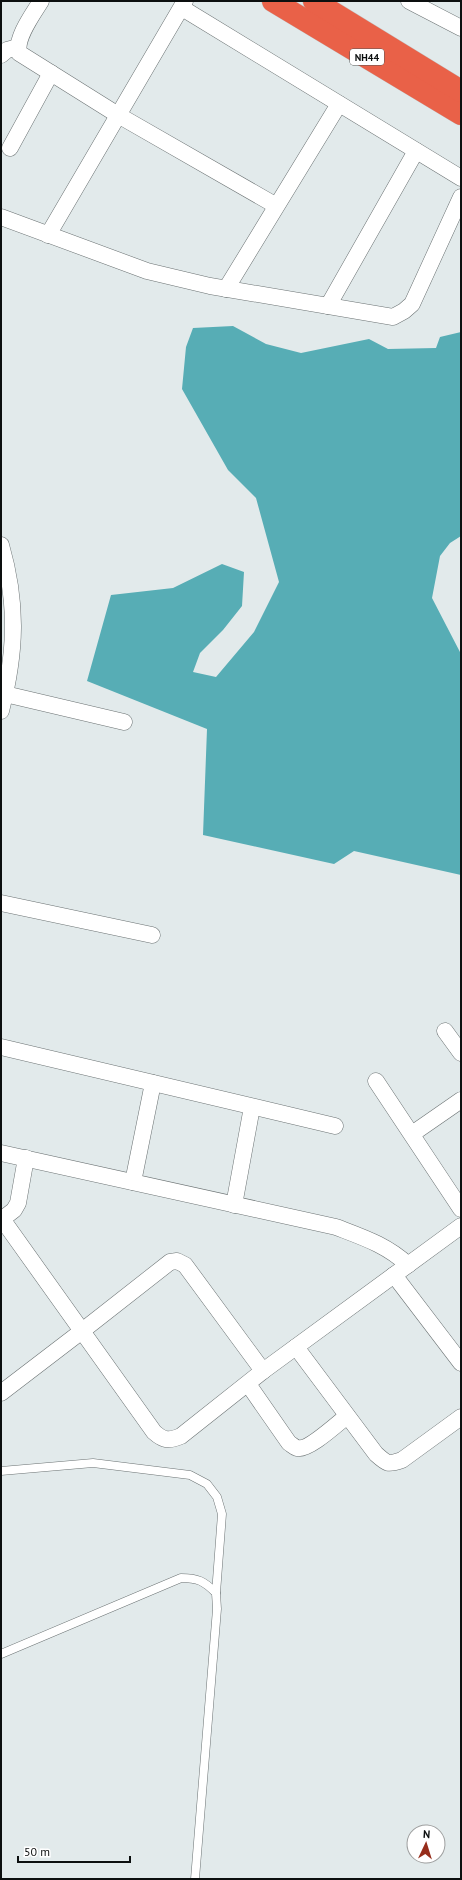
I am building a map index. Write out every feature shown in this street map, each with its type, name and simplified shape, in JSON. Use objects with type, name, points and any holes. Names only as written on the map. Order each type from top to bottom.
[{"type":"highway","name":"NH44","points":[[273,1],[461,114]]},
{"type":"highway","name":"NH44","points":[[314,1],[461,91]]},
{"type":"street","points":[[41,1],[20,39],[18,47],[19,53],[118,115],[276,205]]},
{"type":"street","points":[[409,1],[461,28]]},
{"type":"street","points":[[48,235],[184,4],[339,104],[461,178]]},
{"type":"street","points":[[1,55],[7,50],[18,47]]},
{"type":"street","points":[[10,148],[51,73]]},
{"type":"street","points":[[226,288],[339,104]]},
{"type":"street","points":[[328,306],[416,151]]},
{"type":"street","points":[[1,218],[147,271],[226,288],[392,317],[404,312],[412,304],[461,197]]},
{"type":"street","points":[[1,545],[8,575],[14,614],[14,630],[5,694],[1,711]]},
{"type":"street","points":[[5,694],[124,722]]},
{"type":"street","points":[[1,903],[152,935]]},
{"type":"street","points":[[445,1031],[461,1053]]},
{"type":"street","points":[[1,1047],[335,1126]]},
{"type":"street","points":[[376,1081],[461,1208]]},
{"type":"street","points":[[132,1182],[153,1083]]},
{"type":"street","points":[[412,1134],[461,1100]]},
{"type":"street","points":[[234,1205],[252,1106]]},
{"type":"street","points":[[1,1153],[336,1227],[378,1243],[390,1250],[408,1265]]},
{"type":"street","points":[[26,1158],[18,1204],[14,1210],[1,1219],[154,1432],[161,1439],[171,1440],[182,1436],[264,1371],[461,1226]]},
{"type":"street","points":[[1,1393],[82,1332],[170,1262],[178,1261],[184,1265],[264,1371]]},
{"type":"street","points":[[394,1275],[461,1363]]},
{"type":"street","points":[[296,1347],[376,1454],[384,1462],[391,1464],[402,1460],[461,1417]]},
{"type":"street","points":[[248,1384],[289,1443],[297,1448],[303,1448],[310,1444],[347,1416]]},
{"type":"lane","points":[[1,1471],[93,1463],[190,1475],[207,1484],[217,1497],[222,1514],[216,1593],[217,1609],[195,1879]]},
{"type":"lane","points":[[1,1654],[181,1578],[195,1578],[207,1584],[216,1593]]},
{"type":"water","points":[[233,326],[266,344],[301,353],[369,339],[388,349],[436,348],[440,337],[461,332],[461,536],[450,543],[440,556],[432,598],[461,654],[461,875],[354,851],[334,864],[203,835],[207,729],[87,681],[111,595],[173,588],[222,564],[244,572],[242,606],[223,630],[200,653],[193,672],[216,677],[254,632],[279,582],[256,498],[228,470],[182,389],[186,347],[193,328]]}]
